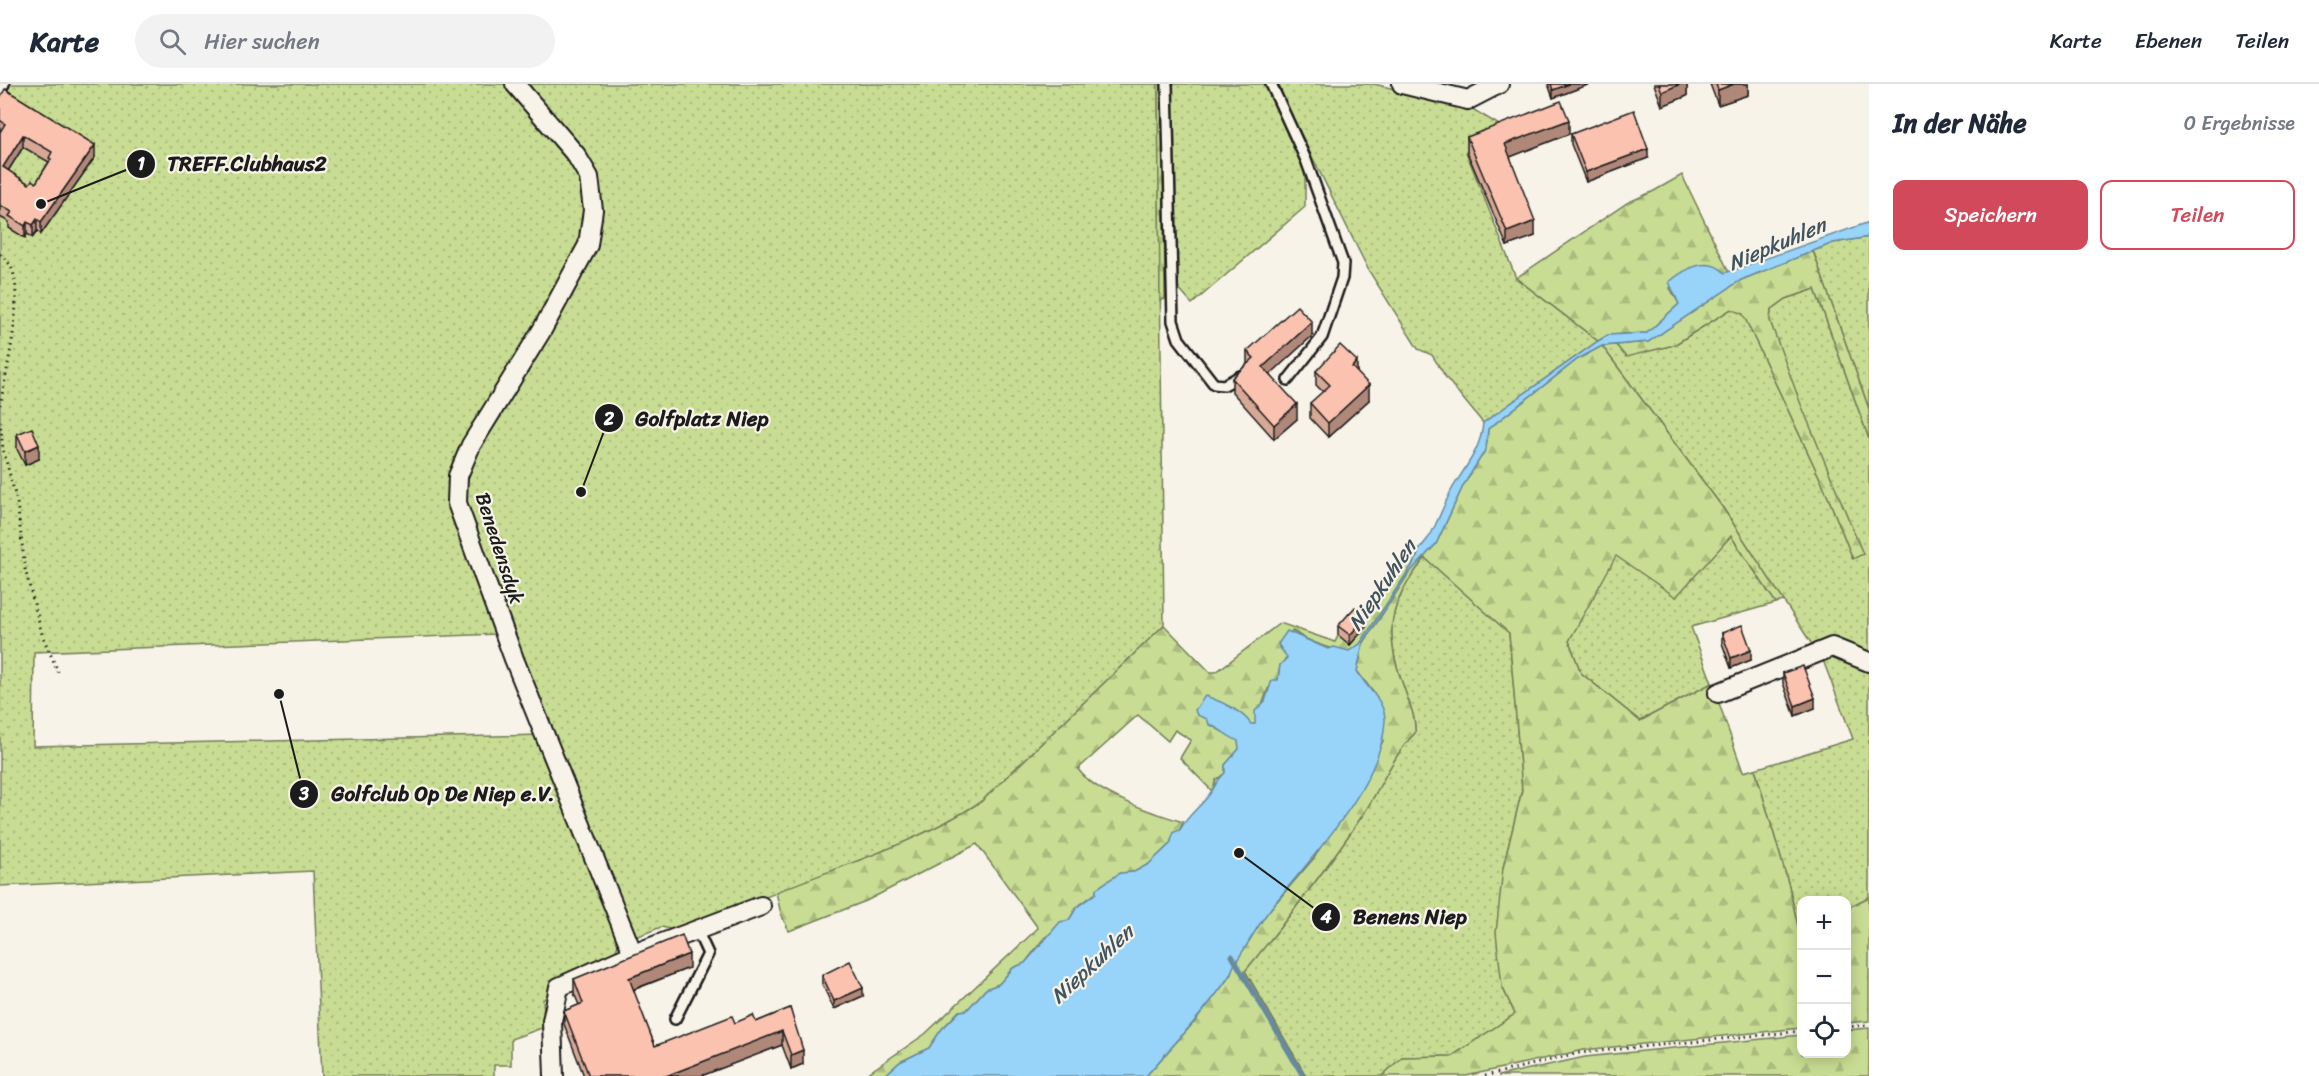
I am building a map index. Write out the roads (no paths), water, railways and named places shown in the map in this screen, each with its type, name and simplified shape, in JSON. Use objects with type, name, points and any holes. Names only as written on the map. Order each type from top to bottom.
[{"type":"street","name":"Benedensdyk","points":[[515,84],[576,155],[589,177],[593,210],[588,245],[542,330],[471,445],[458,476],[457,503],[514,659],[633,954]]},
{"type":"street","points":[[1402,84],[1468,100],[1498,84]]},
{"type":"street","points":[[1718,693],[1832,647],[1869,662]]},
{"type":"street","points":[[554,1076],[552,1021],[559,987],[633,954],[761,906]]},
{"type":"lane","points":[[0,90],[4,84]]},
{"type":"lane","points":[[1167,84],[1173,321],[1179,339],[1214,384],[1224,385],[1240,376]]},
{"type":"lane","points":[[1271,84],[1306,160],[1343,263],[1342,278],[1322,337],[1288,380]]},
{"type":"lane","points":[[675,1019],[708,954],[697,930]]},
{"type":"water","name":"Niepkuhlen","points":[[1869,222],[1869,237],[1833,243],[1741,280],[1648,342],[1602,346],[1578,359],[1488,429],[1486,449],[1464,484],[1436,544],[1409,573],[1363,643],[1357,671],[1379,701],[1385,721],[1381,746],[1371,772],[1340,822],[1264,918],[1219,991],[1146,1076],[884,1076],[900,1062],[929,1048],[941,1030],[960,1011],[967,1010],[986,989],[999,984],[1013,968],[1025,963],[1060,922],[1069,920],[1077,907],[1096,893],[1096,889],[1120,873],[1134,872],[1149,864],[1170,844],[1174,832],[1180,830],[1207,797],[1225,773],[1225,765],[1239,749],[1238,741],[1209,724],[1207,719],[1197,715],[1195,710],[1205,696],[1230,707],[1242,714],[1251,724],[1255,724],[1255,711],[1265,701],[1272,680],[1278,680],[1280,665],[1287,658],[1278,644],[1287,631],[1328,649],[1334,647],[1349,651],[1360,644],[1431,534],[1451,491],[1479,442],[1483,423],[1608,335],[1647,333],[1679,304],[1669,282],[1689,269],[1711,265],[1725,273]]},
{"type":"waterway","points":[[1232,956],[1303,1076]]},
{"type":"place","name":"TREFF.Clubhaus2","points":[[41,204]]},
{"type":"place","name":"Golfplatz Niep","points":[[581,492]]},
{"type":"place","name":"Golfclub Op De Niep e.V.","points":[[279,694]]},
{"type":"place","name":"Benens Niep","points":[[1239,853]]}]
